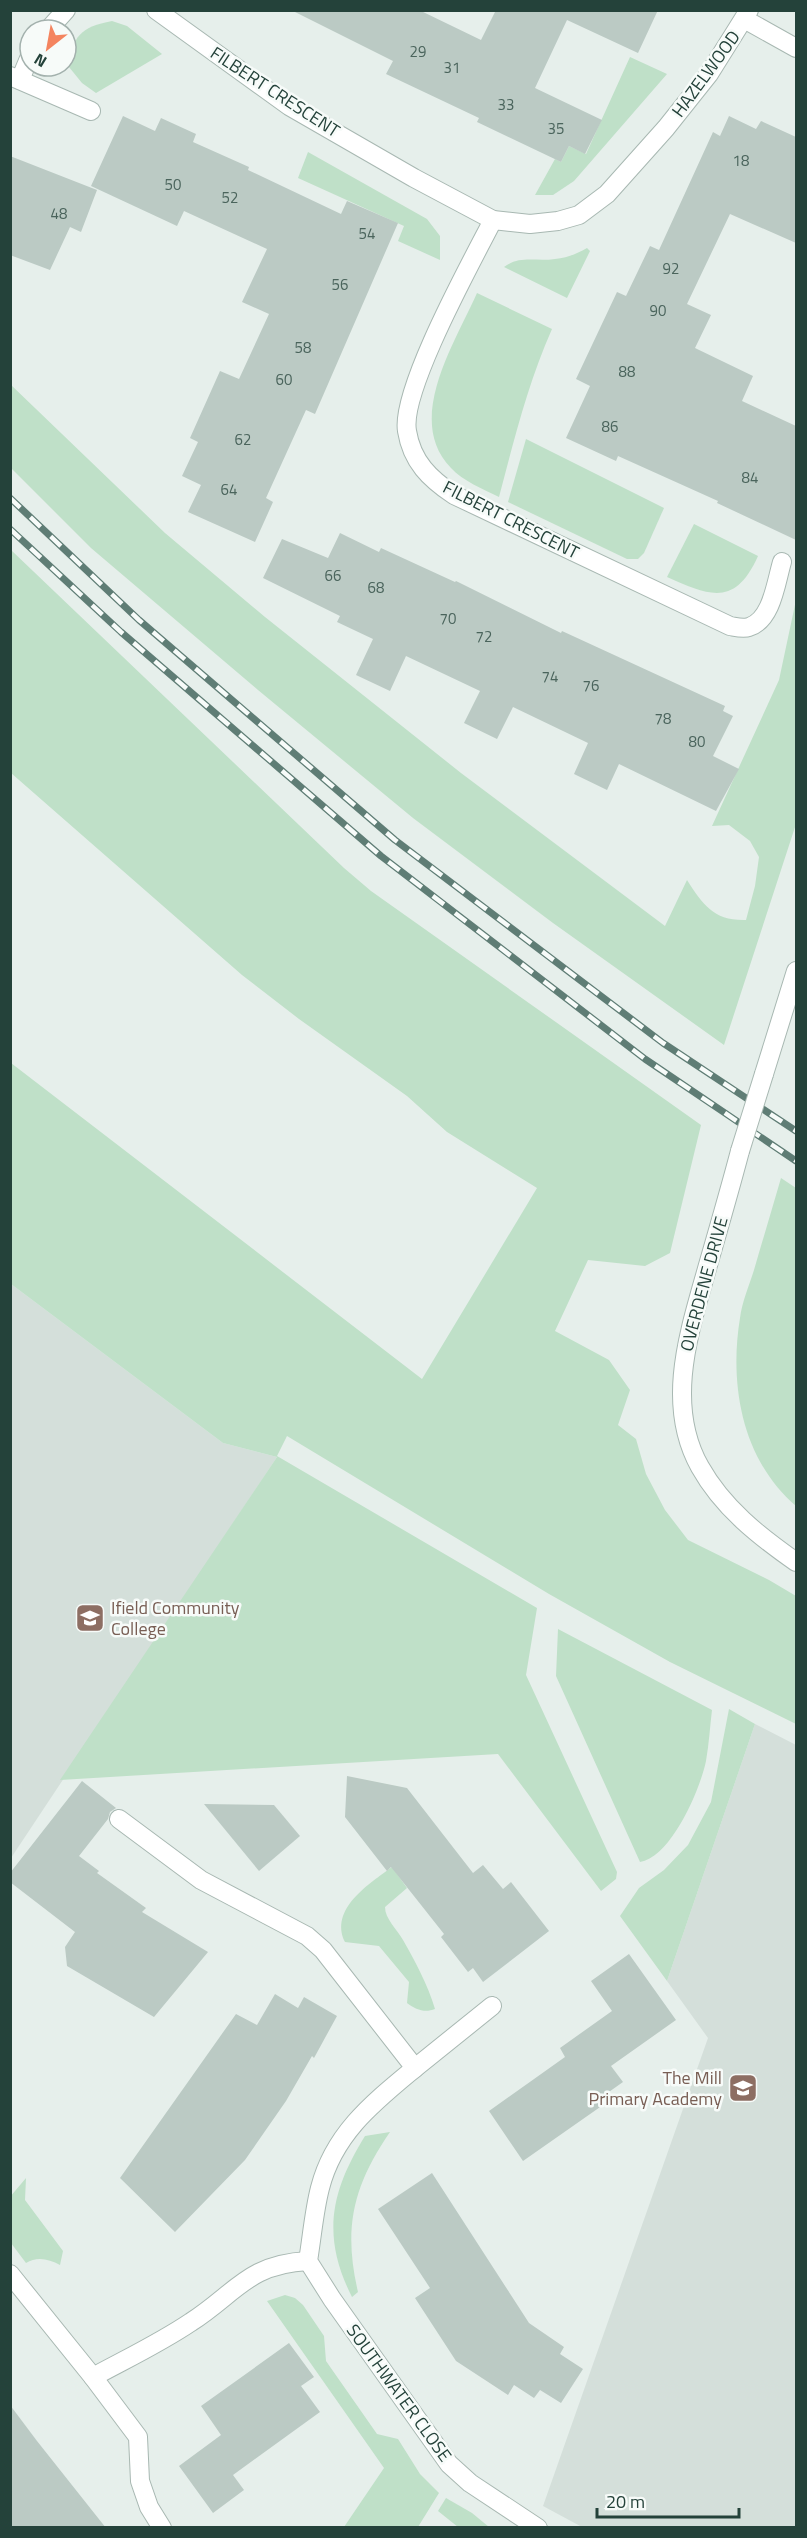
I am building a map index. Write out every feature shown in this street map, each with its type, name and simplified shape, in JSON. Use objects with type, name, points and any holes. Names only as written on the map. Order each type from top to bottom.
[{"type":"street","name":"FILBERT CRESCENT","points":[[156,10],[289,105],[414,178],[493,220],[530,224],[558,221],[579,215],[607,194],[666,128]]},
{"type":"street","name":"HAZELWOOD","points":[[666,128],[709,74],[747,15],[796,48]]},
{"type":"street","points":[[15,78],[91,111]]},
{"type":"street","name":"FILBERT CRESCENT","points":[[493,220],[454,296],[409,401],[406,429],[413,453],[430,479],[454,495],[730,627],[747,628],[759,622],[767,611],[782,562]]},
{"type":"street","name":"OVERDENE DRIVE","points":[[796,971],[740,1151],[687,1342],[681,1381],[685,1425],[699,1466],[723,1501],[762,1538],[796,1562]]},
{"type":"street","points":[[119,1819],[201,1880],[307,1936],[323,1950],[415,2068]]},
{"type":"street","points":[[93,2377],[185,2326],[251,2276],[275,2266],[308,2261],[319,2189],[327,2164],[344,2136],[366,2109],[492,2007]]},
{"type":"street","name":"SOUTHWATER CLOSE","points":[[308,2261],[332,2299],[449,2464],[470,2483],[538,2528]]},
{"type":"street","points":[[10,2274],[138,2437],[140,2481],[149,2507],[162,2528]]},
{"type":"shaded area","name":"Ifield Community College","points":[[11,1284],[223,1443],[277,1457],[11,1858]]},
{"type":"shaded area","name":"The Mill Primary Academy","points":[[755,1724],[796,1745],[796,2527],[582,2527],[543,2506],[708,2038],[667,1981]]},
{"type":"green space","points":[[112,21],[127,26],[162,54],[96,93],[78,78],[78,38],[86,30]]},
{"type":"green space","points":[[630,57],[667,74],[574,181],[553,195],[535,195],[555,159],[561,162],[569,146],[586,154]]},
{"type":"green space","points":[[308,152],[427,219],[440,236],[440,260],[398,241],[404,226],[298,178]]},
{"type":"green space","points":[[587,248],[590,251],[567,298],[504,267],[522,260],[564,258]]},
{"type":"green space","points":[[477,293],[552,329],[529,391],[499,497],[467,481],[451,468],[438,449],[432,427],[433,405],[438,381]]},
{"type":"green space","points":[[10,384],[165,533],[265,617],[461,773],[665,926],[687,880],[710,910],[726,918],[746,920],[755,886],[759,857],[750,841],[729,825],[712,826],[779,680],[796,600],[796,824],[724,1045],[553,923],[413,818],[91,548],[11,468]]},
{"type":"green space","points":[[526,439],[664,508],[644,553],[638,559],[627,559],[508,502]]},
{"type":"green space","points":[[694,524],[758,556],[740,583],[730,590],[720,593],[709,592],[667,577]]},
{"type":"green space","points":[[11,550],[344,868],[371,891],[701,1125],[670,1253],[645,1266],[588,1260],[555,1331],[609,1360],[630,1390],[618,1425],[636,1439],[646,1474],[665,1510],[688,1540],[796,1596],[796,1724],[670,1662],[549,1594],[287,1436],[277,1456],[537,1608],[526,1675],[617,1872],[616,1879],[601,1891],[498,1754],[60,1780],[277,1457],[223,1443],[11,1284],[11,1063],[422,1379],[537,1188],[447,1132],[407,1096],[242,975],[11,773]]},
{"type":"green space","points":[[781,1178],[796,1188],[796,1506],[763,1467],[752,1444],[739,1395],[737,1369],[737,1343],[742,1306]]},
{"type":"green space","points":[[558,1629],[712,1710],[706,1761],[691,1804],[663,1848],[640,1862],[556,1676]]},
{"type":"green space","points":[[729,1709],[755,1724],[667,1981],[620,1916],[639,1888],[664,1870],[688,1845],[711,1802]]},
{"type":"green space","points":[[392,1867],[407,1888],[385,1907],[386,1911],[425,1982],[435,2009],[428,2011],[407,2003],[409,1982],[379,1946],[345,1942],[341,1930],[342,1919],[354,1898]]},
{"type":"green space","points":[[390,2132],[367,2171],[354,2208],[351,2248],[358,2292],[352,2297],[336,2254],[334,2214],[338,2195],[353,2156],[365,2136]]},
{"type":"green space","points":[[26,2178],[25,2200],[63,2251],[60,2265],[43,2259],[26,2263],[11,2243],[10,2197]]},
{"type":"green space","points":[[285,2295],[295,2298],[303,2305],[324,2336],[326,2361],[377,2434],[398,2439],[420,2474],[439,2493],[418,2527],[344,2527],[384,2468],[267,2301]]},
{"type":"green space","points":[[446,2498],[472,2513],[489,2527],[458,2527],[438,2511]]},
{"type":"building","points":[[291,10],[419,10],[481,40],[496,10],[658,10],[638,53],[567,20],[535,88],[602,120],[585,154],[569,146],[561,162],[477,122],[479,118],[386,74],[393,61]]},
{"type":"building","points":[[123,116],[155,131],[161,118],[196,134],[193,142],[249,167],[248,170],[341,214],[347,201],[398,223],[315,414],[306,410],[266,498],[273,502],[255,542],[188,512],[201,485],[182,476],[198,442],[190,438],[220,371],[239,379],[269,314],[242,302],[267,249],[184,211],[177,226],[91,186]]},
{"type":"building","points":[[729,116],[756,129],[761,121],[796,137],[796,243],[730,214],[687,304],[711,315],[695,348],[753,376],[742,401],[796,426],[796,540],[717,503],[718,501],[618,456],[616,461],[566,438],[590,386],[576,379],[617,292],[626,296],[650,246],[659,250],[713,132],[720,136]]},
{"type":"building","points":[[10,156],[97,190],[81,232],[70,227],[50,270],[10,255]]},
{"type":"building","points":[[340,533],[379,552],[381,548],[456,581],[561,633],[562,631],[725,706],[723,711],[733,716],[713,756],[739,769],[716,811],[619,764],[607,790],[574,774],[588,743],[513,707],[497,739],[464,723],[480,691],[406,656],[390,691],[356,675],[373,639],[337,622],[340,616],[263,578],[282,539],[328,558]]},
{"type":"building","points":[[347,1776],[407,1788],[473,1873],[483,1865],[503,1889],[511,1882],[549,1931],[483,1982],[473,1968],[468,1972],[441,1937],[444,1934],[391,1867],[387,1871],[345,1817]]},
{"type":"building","points":[[82,1781],[116,1808],[110,1812],[108,1819],[79,1856],[99,1871],[97,1873],[146,1908],[142,1912],[208,1952],[154,2017],[67,1966],[65,1947],[75,1932],[10,1882],[10,1873]]},
{"type":"building","points":[[204,1804],[274,1805],[300,1836],[259,1871]]},
{"type":"building","points":[[629,1954],[676,2020],[611,2066],[623,2082],[599,2099],[603,2105],[523,2161],[489,2111],[565,2057],[560,2048],[612,2011],[591,1981]]},
{"type":"building","points":[[275,1994],[298,2008],[304,1997],[337,2016],[314,2058],[312,2056],[286,2101],[245,2160],[175,2232],[120,2178],[236,2014],[257,2025]]},
{"type":"building","points":[[432,2173],[529,2323],[564,2347],[560,2354],[583,2369],[561,2403],[540,2390],[534,2398],[514,2385],[508,2395],[456,2361],[415,2298],[430,2288],[378,2209]]},
{"type":"building","points":[[289,2343],[314,2377],[301,2386],[320,2412],[233,2475],[244,2490],[213,2513],[179,2466],[221,2435],[201,2406]]},
{"type":"building","points":[[10,2405],[37,2441],[106,2528],[10,2528]]},
{"type":"railway","points":[[10,498],[139,620],[395,840],[663,1043],[796,1131]]},
{"type":"railway","points":[[10,529],[121,632],[381,856],[645,1059],[796,1161]]},
{"type":"place","name":"Ifield Community College","points":[[90,1618]]},
{"type":"place","name":"The Mill Primary Academy","points":[[743,2088]]}]
